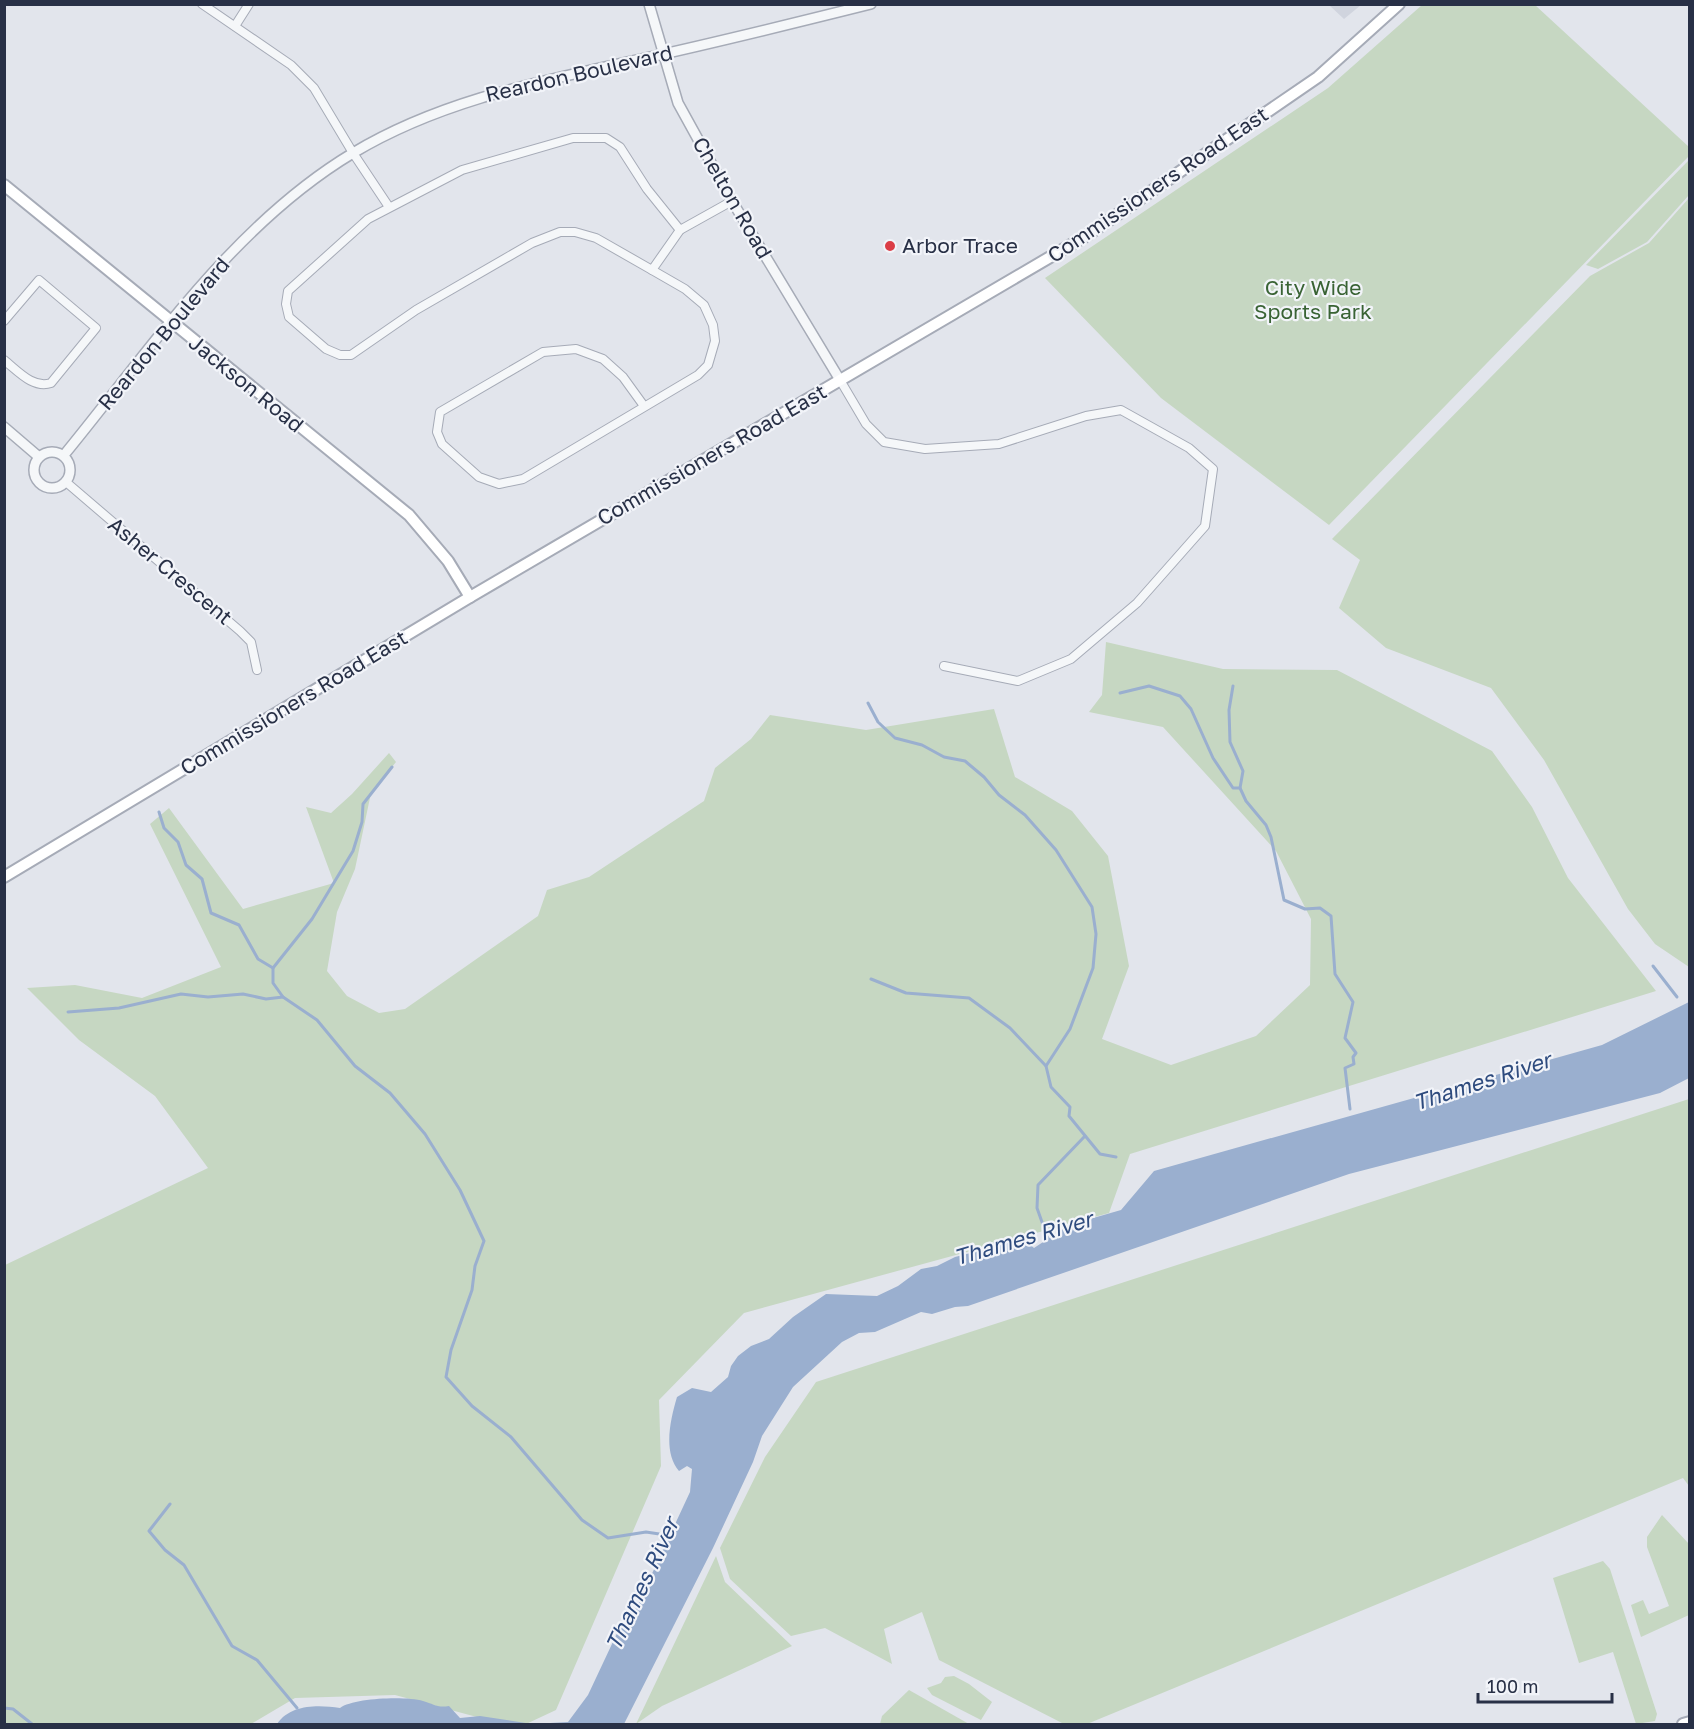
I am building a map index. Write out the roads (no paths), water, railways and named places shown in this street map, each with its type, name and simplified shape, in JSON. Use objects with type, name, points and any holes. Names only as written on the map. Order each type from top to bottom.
[{"type":"main road","name":"Commissioners Road East","points":[[4,877],[470,597],[1086,236],[1318,76],[1399,4]]},
{"type":"main road","name":"Jackson Road","points":[[4,185],[409,516],[448,561],[470,597]]},
{"type":"main road","points":[[1684,1724],[1689,1722]]},
{"type":"street","points":[[202,4],[291,65],[314,88],[389,207]]},
{"type":"street","points":[[235,26],[249,4]]},
{"type":"street","name":"Chelton Road","points":[[649,4],[678,103],[732,201],[840,380]]},
{"type":"street","name":"Reardon Boulevard","points":[[64,455],[219,265],[267,219],[353,153],[418,120],[500,90],[871,4]]},
{"type":"street","points":[[644,406],[623,377],[603,359],[576,349],[543,352],[440,412],[438,432],[442,444],[479,477],[499,484],[523,479],[698,375],[708,365],[715,341],[713,325],[704,305],[685,289],[596,238],[575,232],[544,237],[416,310],[363,349],[351,355],[340,355],[326,349],[289,317],[286,304],[288,291],[368,219],[389,207],[462,170],[587,137],[606,138],[620,147],[647,189],[680,230]]},
{"type":"street","points":[[652,270],[680,230],[732,201]]},
{"type":"street","points":[[4,321],[39,280],[96,328],[51,383],[43,386],[35,383],[4,360]]},
{"type":"street","points":[[840,380],[866,424],[884,442],[925,449],[999,444],[1086,416],[1121,410],[1190,448],[1213,469],[1205,526],[1137,603],[1071,659],[1018,681],[944,666]]},
{"type":"street","points":[[4,427],[39,457]]},
{"type":"street","points":[[48,452],[64,455],[71,468],[66,482],[52,488],[41,484],[34,471],[39,457],[48,452]]},
{"type":"street","name":"Asher Crescent","points":[[66,482],[240,631],[250,642],[257,670]]},
{"type":"water","name":"Thames River","points":[[1689,1002],[1689,1078],[1660,1093],[1349,1174],[968,1306],[955,1307],[932,1314],[921,1312],[875,1332],[859,1333],[842,1342],[793,1387],[762,1436],[753,1462],[713,1548],[624,1724],[532,1724],[568,1722],[588,1695],[619,1629],[636,1608],[690,1492],[692,1469],[687,1466],[679,1471],[669,1446],[670,1426],[677,1397],[692,1388],[711,1392],[728,1377],[731,1366],[738,1356],[751,1346],[769,1339],[793,1317],[826,1294],[877,1296],[898,1286],[921,1269],[994,1247],[1018,1235],[1034,1248],[1069,1225],[1121,1210],[1154,1171],[1602,1045]]},
{"type":"water","points":[[393,1698],[415,1699],[438,1706],[449,1706],[460,1718],[480,1716],[532,1724],[277,1724],[283,1717],[297,1709],[323,1706],[340,1708],[356,1702]]},
{"type":"waterway","points":[[1120,693],[1149,686],[1180,696],[1191,709],[1213,758],[1233,788],[1240,788]]},
{"type":"waterway","points":[[1233,686],[1229,710],[1230,742],[1243,771],[1240,788],[1246,801],[1266,825],[1271,837],[1284,900],[1305,909],[1320,908],[1331,916],[1335,974],[1353,1002],[1345,1038],[1356,1053],[1353,1057],[1354,1064],[1345,1068],[1350,1109]]},
{"type":"waterway","points":[[868,703],[878,722],[895,738],[922,745],[944,757],[965,761],[984,777],[999,795],[1025,815],[1056,850],[1092,907],[1096,934],[1093,968],[1070,1029],[1046,1066],[1051,1087],[1070,1107],[1069,1116],[1100,1154],[1116,1157]]},
{"type":"waterway","name":"Thames River","points":[[392,767],[363,804],[362,822],[353,851],[312,919],[273,968],[273,983],[283,997],[317,1020],[355,1066],[390,1093],[425,1134],[460,1190],[484,1241],[475,1266],[472,1290],[451,1350],[446,1377],[472,1406],[511,1437],[582,1520],[608,1538],[646,1532],[666,1535]]},
{"type":"waterway","points":[[159,812],[164,828],[178,842],[186,865],[202,879],[211,913],[239,925],[258,959],[273,968]]},
{"type":"waterway","points":[[1653,966],[1677,997]]},
{"type":"waterway","points":[[871,979],[906,993],[969,998],[1010,1028],[1046,1066]]},
{"type":"waterway","points":[[68,1012],[119,1008],[181,994],[208,997],[243,994],[266,999],[283,997]]},
{"type":"waterway","name":"Thames River","points":[[1048,1239],[1037,1208],[1038,1185],[1085,1136]]},
{"type":"waterway","points":[[170,1504],[149,1531],[165,1550],[184,1565],[232,1646],[257,1660],[297,1708]]},
{"type":"waterway","points":[[4,1708],[13,1709],[32,1724]]},
{"type":"place","name":"Arbor Trace","points":[[890,246]]},
{"type":"park label","name":"City Wide Sports Park","points":[[1313,300]]}]
